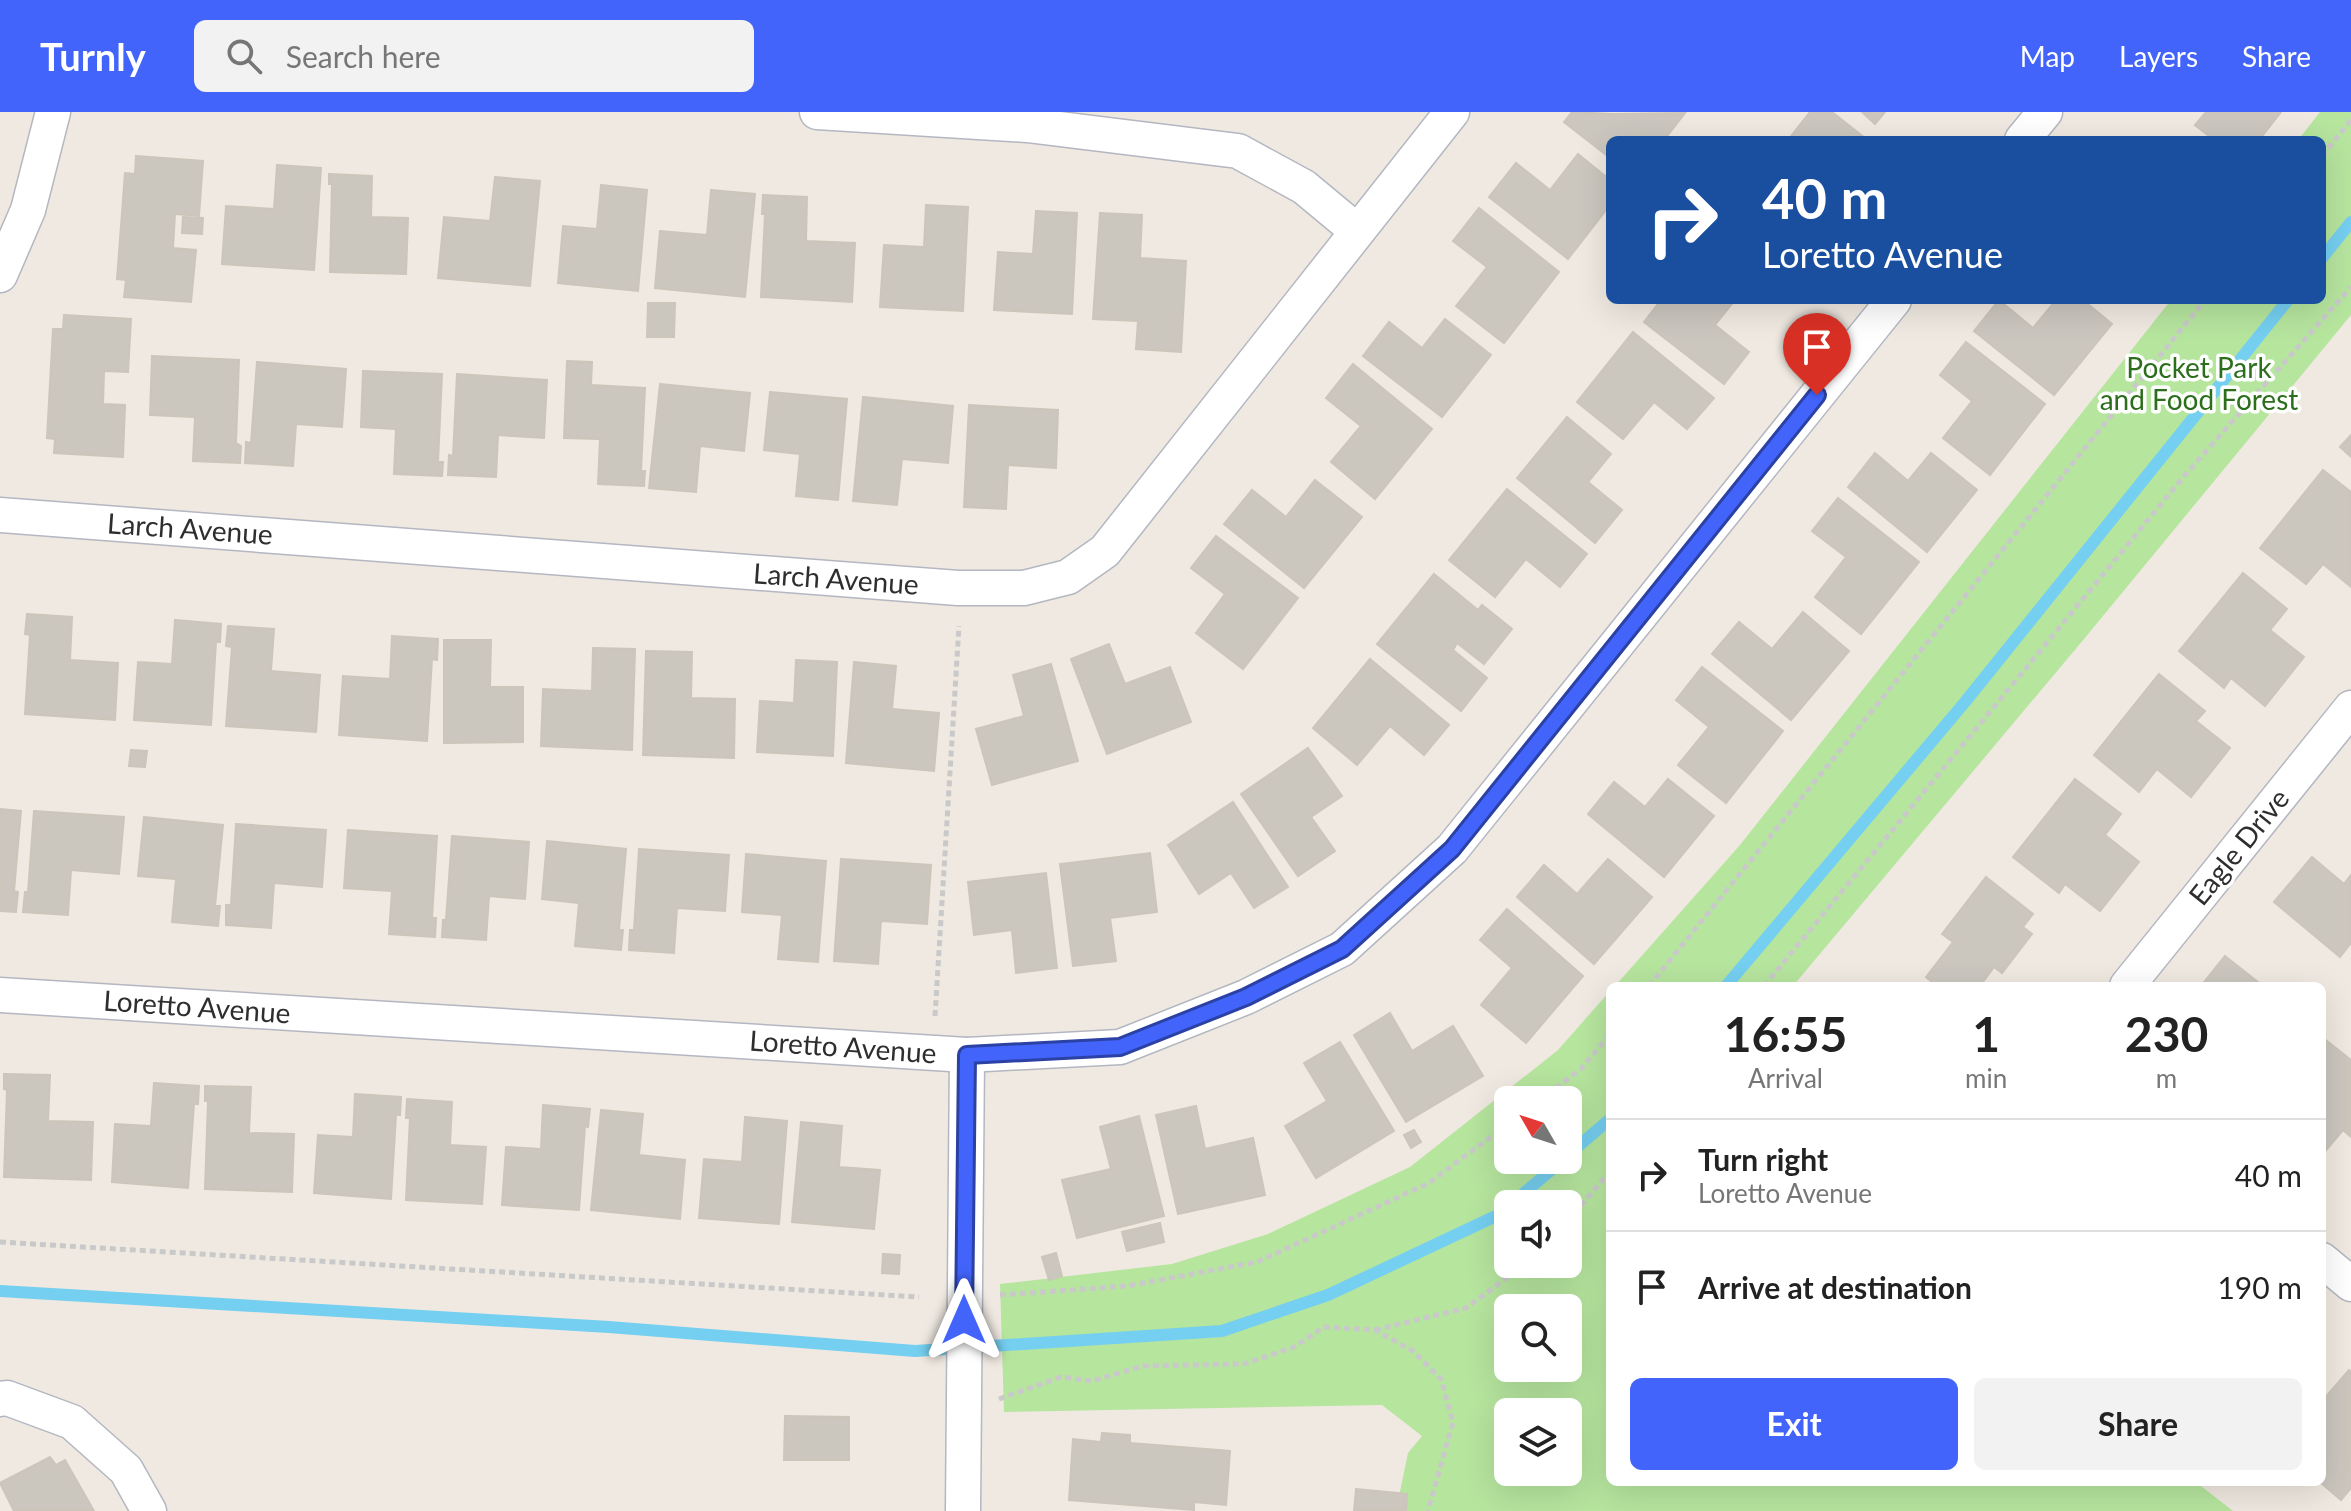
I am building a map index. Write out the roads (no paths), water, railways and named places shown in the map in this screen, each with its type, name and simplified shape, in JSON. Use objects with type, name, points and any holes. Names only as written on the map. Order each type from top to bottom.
[{"type":"street","points":[[0,275],[28,210],[53,112]]},
{"type":"street","points":[[817,112],[1028,118],[1238,151],[1304,187],[1357,231]]},
{"type":"street","name":"Larch Avenue","points":[[0,515],[958,588],[1024,588],[1068,577],[1105,551],[1452,112]]},
{"type":"street","points":[[2025,136],[2045,112]]},
{"type":"street","name":"Loretto Avenue","points":[[0,995],[967,1055],[1120,1047],[1246,997],[1342,949],[1452,849],[1891,304]]},
{"type":"street","name":"Eagle Drive","points":[[2130,982],[2349,715]]},
{"type":"street","points":[[963,1511],[978,1398],[980,1296],[967,1055]]},
{"type":"street","points":[[2326,1263],[2351,1284]]},
{"type":"street","points":[[0,1399],[7,1398],[72,1422],[126,1470],[149,1511]]},
{"type":"waterway","points":[[2326,253],[2351,222]]},
{"type":"waterway","points":[[1729,982],[1965,702],[2285,304]]},
{"type":"waterway","points":[[1582,1143],[1606,1122]]},
{"type":"waterway","points":[[1528,1190],[1546,1174]]},
{"type":"waterway","points":[[0,1291],[609,1327],[915,1351],[1222,1331],[1328,1295],[1494,1217]]},
{"type":"park label","name":"Pocket Park and Food Forest","points":[[2199,384]]}]
